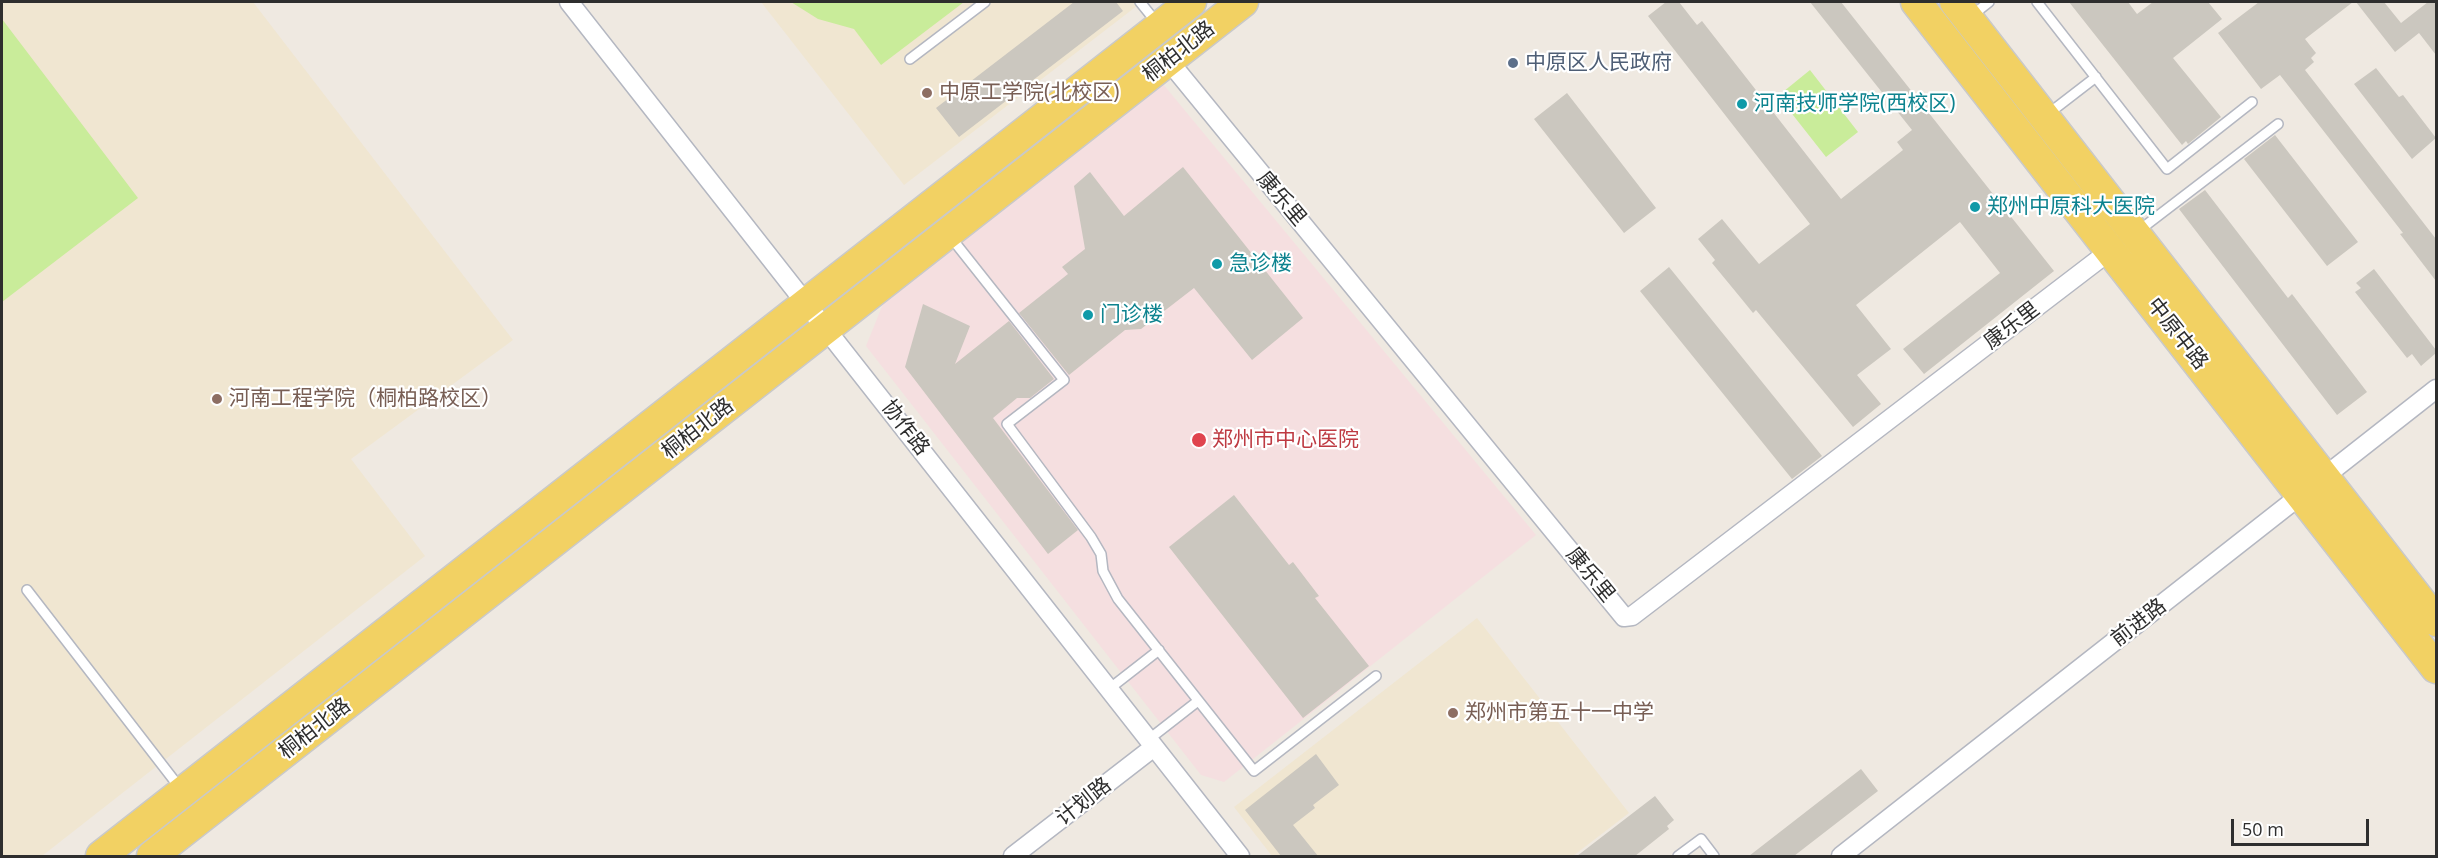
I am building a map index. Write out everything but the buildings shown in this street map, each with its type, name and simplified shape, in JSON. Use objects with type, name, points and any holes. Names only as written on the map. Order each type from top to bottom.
[{"type":"main road","name":"桐柏北路","points":[[100,856],[1191,2]]},
{"type":"main road","name":"桐柏北路","points":[[152,856],[1243,2]]},
{"type":"main road","name":"中原中路","points":[[1916,2],[2123,242],[2313,486],[2436,668]]},
{"type":"main road","name":"中原中路","points":[[1971,7],[2045,117],[2123,242]]},
{"type":"main road","name":"中原中路","points":[[2313,486],[2436,621]]},
{"type":"street","name":"协作路","points":[[569,2],[1240,856]]},
{"type":"street","name":"康乐里","points":[[1168,60],[1624,617],[1632,616],[2123,242]]},
{"type":"street","name":"前进路","points":[[1841,856],[2436,388]]},
{"type":"street","name":"计划路","points":[[1013,856],[1151,744]]},
{"type":"lane","points":[[910,59],[985,2]]},
{"type":"lane","points":[[1140,2],[1159,26]]},
{"type":"lane","points":[[2037,2],[2167,169],[2252,102]]},
{"type":"lane","points":[[2045,117],[2096,77]]},
{"type":"lane","points":[[2123,242],[2278,124]]},
{"type":"lane","points":[[948,234],[1064,380],[1007,424],[1092,537],[1101,554],[1103,571],[1118,599],[1254,771],[1376,676]]},
{"type":"lane","points":[[27,591],[183,792]]},
{"type":"lane","points":[[1109,689],[1159,650]]},
{"type":"lane","points":[[1151,744],[1198,701]]},
{"type":"lane","points":[[1678,856],[1701,839],[1714,856]]},
{"type":"shaded area","name":"河南工程学院（桐柏路校区）","points":[[2,2],[253,2],[513,340],[351,459],[425,556],[42,856],[2,856]]},
{"type":"shaded area","name":"中原工学院(北校区)","points":[[761,2],[1142,2],[904,185]]},
{"type":"shaded area","name":"郑州市中心医院","points":[[1163,84],[1536,535],[1224,782],[1201,775],[866,346],[887,294]]},
{"type":"shaded area","name":"郑州市第五十一中学","points":[[1477,618],[1629,813],[1573,856],[1272,856],[1234,807]]},
{"type":"green space","points":[[791,2],[964,2],[881,65],[854,29],[818,19]]},
{"type":"green space","points":[[2,19],[138,198],[2,302]]},
{"type":"green space","points":[[1810,70],[1858,132],[1826,157],[1778,96]]},
{"type":"place","name":"中原区人民政府","points":[[1513,63]]},
{"type":"place","name":"中原工学院(北校区)","points":[[927,93]]},
{"type":"place","name":"河南技师学院(西校区)","points":[[1742,104]]},
{"type":"place","name":"郑州中原科大医院","points":[[1975,207]]},
{"type":"place","name":"急诊楼","points":[[1217,264]]},
{"type":"place","name":"门诊楼","points":[[1088,315]]},
{"type":"place","name":"河南工程学院（桐柏路校区）","points":[[217,399]]},
{"type":"place","name":"郑州市中心医院","points":[[1199,440]]},
{"type":"place","name":"郑州市第五十一中学","points":[[1453,713]]}]
